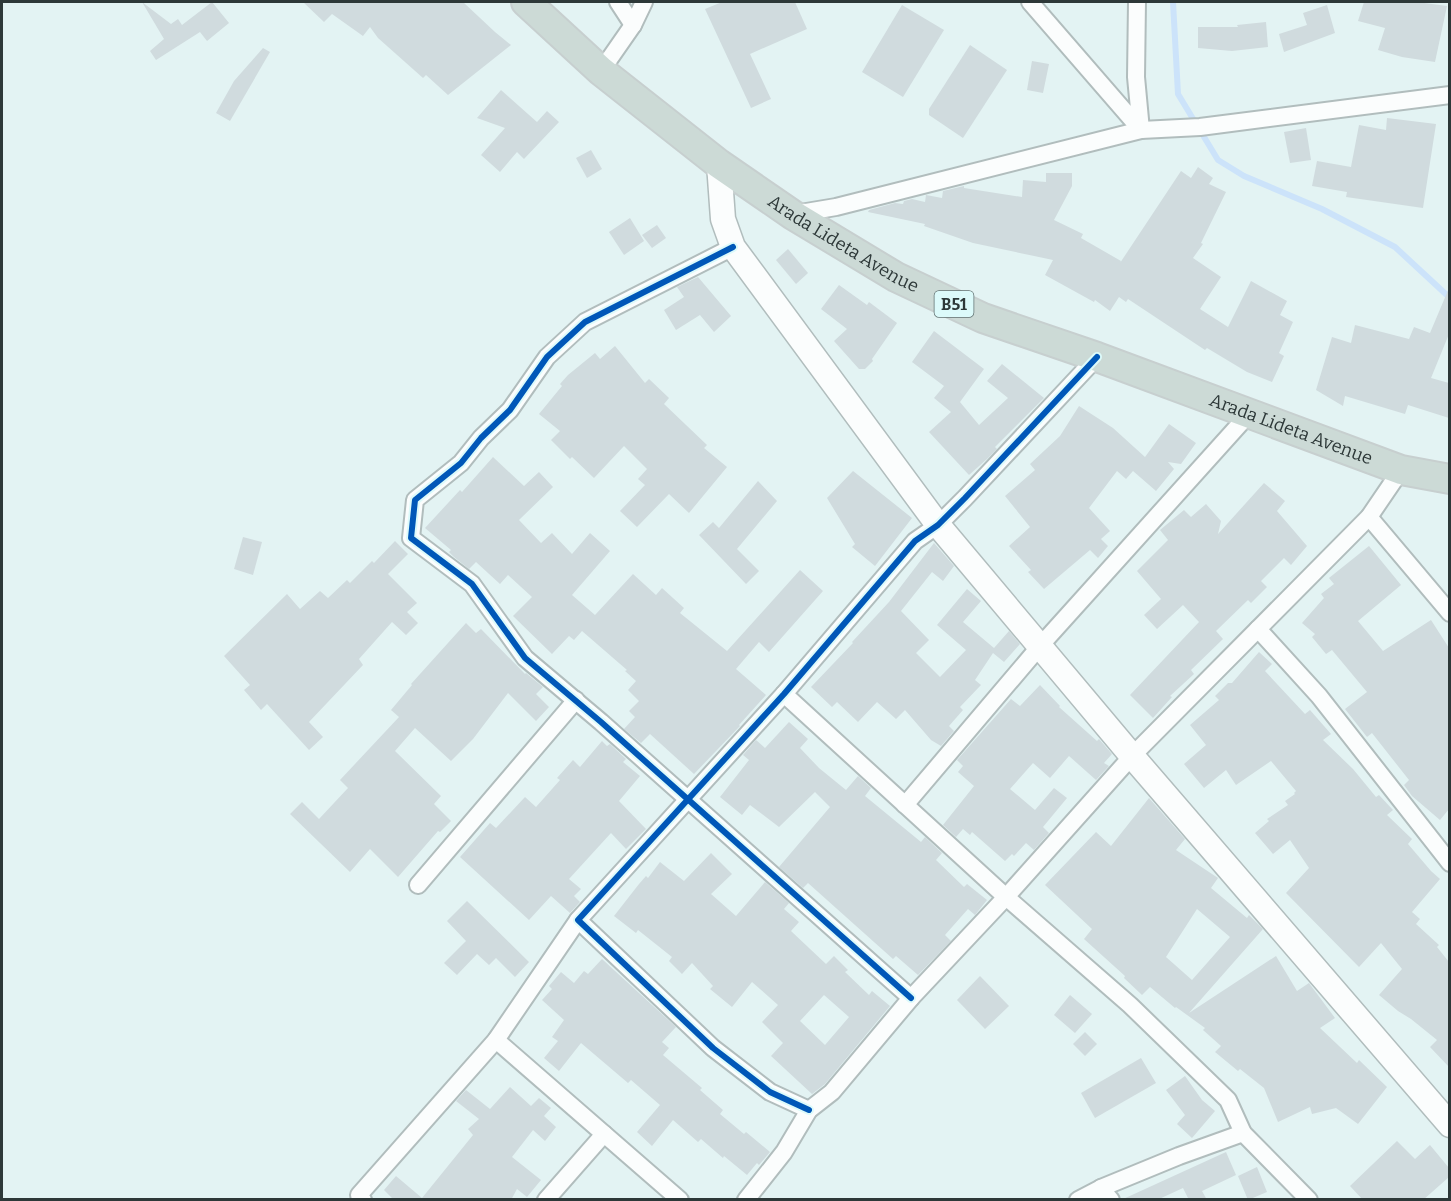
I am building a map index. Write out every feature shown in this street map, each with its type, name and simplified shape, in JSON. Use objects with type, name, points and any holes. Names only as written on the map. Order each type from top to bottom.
[{"type":"highway","name":"Arada Lideta Avenue","points":[[526,2],[601,71],[719,164],[793,215],[896,277],[983,318],[1097,357],[1401,470],[1449,479]]},
{"type":"main road","points":[[719,164],[723,219],[733,247],[938,525],[1132,756],[1449,1125]]},
{"type":"street","points":[[618,2],[633,25]]},
{"type":"street","points":[[601,71],[633,25],[644,2]]},
{"type":"street","points":[[1030,2],[1141,130]]},
{"type":"street","points":[[1137,2],[1136,77],[1141,130]]},
{"type":"street","points":[[793,215],[836,207],[1141,130],[1200,127],[1449,95]]},
{"type":"street","points":[[733,247],[585,322],[547,357],[510,410],[481,438],[461,463],[415,500],[411,538],[472,584],[525,658],[576,700],[911,998]]},
{"type":"street","points":[[363,1200],[359,1195],[496,1040],[578,920],[783,694],[915,541],[938,525],[966,498],[1097,357]]},
{"type":"street","points":[[905,805],[1040,646],[1248,414]]},
{"type":"street","points":[[746,1200],[784,1152],[809,1110],[832,1092],[911,998],[1006,897],[1132,756],[1369,517],[1401,470]]},
{"type":"street","points":[[1369,517],[1449,613]]},
{"type":"street","points":[[1258,629],[1320,696],[1449,863]]},
{"type":"street","points":[[783,694],[1006,897],[1130,1005],[1228,1100],[1243,1133],[1309,1200]]},
{"type":"street","points":[[418,885],[576,700]]},
{"type":"street","points":[[578,920],[713,1048],[770,1092],[809,1110]]},
{"type":"street","points":[[496,1040],[680,1200]]},
{"type":"street","points":[[1078,1200],[1106,1194],[1179,1156],[1243,1133]]},
{"type":"street","points":[[546,1200],[604,1134]]},
{"type":"building","points":[[142,2],[171,24],[178,19],[182,25],[212,2],[229,23],[207,41],[200,32],[156,60],[150,51],[164,39]]},
{"type":"building","points":[[303,2],[463,2],[511,45],[448,95],[426,75],[423,78],[378,38],[370,27],[363,36],[332,14],[324,22]]},
{"type":"building","points":[[722,2],[795,2],[807,29],[750,54],[771,99],[751,108],[705,9]]},
{"type":"building","points":[[1364,2],[1417,2],[1447,6],[1435,62],[1402,57],[1378,50],[1385,28],[1358,21]]},
{"type":"building","points":[[902,5],[944,30],[903,97],[862,72]]},
{"type":"building","points":[[1327,5],[1335,33],[1284,52],[1279,34],[1307,25],[1303,13]]},
{"type":"building","points":[[1266,22],[1268,47],[1232,51],[1198,48],[1198,27],[1238,27],[1237,25]]},
{"type":"building","points":[[970,45],[1007,70],[963,138],[929,115],[929,109]]},
{"type":"building","points":[[263,48],[270,52],[230,121],[216,113],[234,81]]},
{"type":"building","points":[[1032,61],[1049,64],[1043,93],[1027,90]]},
{"type":"building","points":[[501,90],[537,122],[547,111],[559,122],[524,159],[517,152],[500,172],[481,155],[505,128],[477,118]]},
{"type":"building","points":[[1387,118],[1436,124],[1423,208],[1346,197],[1347,192],[1312,186],[1317,161],[1351,167],[1359,125],[1386,130]]},
{"type":"building","points":[[1306,128],[1311,160],[1290,163],[1284,132]]},
{"type":"building","points":[[591,150],[602,169],[587,178],[576,158]]},
{"type":"building","points":[[1198,167],[1213,178],[1209,184],[1226,192],[1201,243],[1203,244],[1193,258],[1221,277],[1200,309],[1228,327],[1251,281],[1287,301],[1280,315],[1293,322],[1279,353],[1284,356],[1272,382],[1247,372],[1207,348],[1205,350],[1128,299],[1126,302],[1119,297],[1110,311],[1095,300],[1094,302],[1045,275],[1053,260],[973,243],[924,226],[925,224],[868,212],[895,203],[903,204],[904,201],[912,199],[925,202],[926,195],[942,198],[943,191],[964,186],[964,188],[1022,197],[1023,180],[1046,182],[1046,173],[1072,173],[1072,186],[1054,220],[1083,234],[1081,238],[1121,261],[1120,263],[1181,171],[1191,178]]},
{"type":"building","points":[[630,218],[644,241],[624,255],[609,232]]},
{"type":"building","points":[[657,225],[666,238],[652,248],[642,235]]},
{"type":"building","points":[[788,249],[808,273],[796,284],[776,260]]},
{"type":"building","points":[[698,277],[731,316],[714,332],[700,315],[676,330],[664,310],[684,297],[677,287]]},
{"type":"building","points":[[839,285],[867,305],[869,302],[897,323],[872,359],[873,361],[865,369],[859,369],[834,341],[847,329],[821,309]]},
{"type":"building","points":[[1449,288],[1449,334],[1431,378],[1449,383],[1449,418],[1408,405],[1405,414],[1345,396],[1343,406],[1316,390],[1332,337],[1351,343],[1355,325],[1409,339],[1414,327],[1430,333]]},
{"type":"building","points":[[934,331],[984,369],[960,402],[979,425],[1008,398],[987,381],[1002,364],[1044,398],[995,447],[997,449],[969,475],[929,432],[951,412],[934,398],[944,386],[912,362]]},
{"type":"building","points":[[615,346],[645,383],[649,379],[669,398],[664,404],[707,445],[704,448],[727,467],[689,513],[669,494],[637,527],[620,511],[645,485],[638,479],[647,469],[624,446],[594,478],[551,440],[560,431],[539,414],[568,375],[595,353],[600,359]]},
{"type":"building","points":[[1079,406],[1113,428],[1145,457],[1169,424],[1196,443],[1181,464],[1168,462],[1174,469],[1156,491],[1133,471],[1126,479],[1117,471],[1089,508],[1110,531],[1101,539],[1108,546],[1098,558],[1090,550],[1044,589],[1028,572],[1031,570],[1009,546],[1030,527],[1005,496],[1035,470],[1030,464],[1060,436]]},
{"type":"building","points":[[493,457],[524,486],[539,472],[553,487],[519,520],[541,543],[552,533],[572,554],[590,533],[610,551],[572,595],[595,615],[633,574],[656,595],[662,588],[684,608],[680,613],[727,651],[800,570],[823,591],[769,652],[759,642],[736,669],[766,695],[694,774],[650,734],[641,743],[624,729],[635,717],[629,711],[639,701],[628,690],[636,681],[625,671],[627,670],[582,631],[574,640],[569,636],[552,654],[513,616],[532,597],[508,575],[500,584],[476,562],[469,569],[425,528],[460,490],[462,492]]},
{"type":"building","points":[[853,471],[912,518],[875,566],[852,547],[855,544],[827,498]]},
{"type":"building","points":[[758,481],[777,501],[737,549],[759,571],[746,584],[699,535],[713,522],[719,528]]},
{"type":"building","points":[[1264,483],[1285,501],[1277,511],[1307,546],[1291,565],[1284,558],[1261,581],[1267,587],[1251,603],[1248,600],[1216,631],[1223,639],[1191,670],[1194,674],[1170,696],[1172,697],[1153,718],[1130,695],[1199,622],[1183,605],[1157,629],[1144,615],[1161,599],[1137,571],[1168,540],[1160,530],[1184,510],[1191,517],[1206,504],[1221,521],[1218,534]]},
{"type":"building","points":[[243,537],[262,542],[253,575],[234,569]]},
{"type":"building","points":[[395,541],[408,554],[388,574],[417,603],[407,612],[418,623],[406,635],[392,622],[359,659],[363,665],[309,722],[323,737],[309,750],[267,704],[261,710],[244,690],[250,685],[224,656],[287,594],[300,609],[320,591],[328,598],[347,580],[350,583],[372,561],[374,563]]},
{"type":"building","points":[[934,543],[954,566],[943,581],[932,572],[901,611],[929,640],[916,653],[940,677],[966,650],[937,625],[967,589],[981,601],[963,622],[994,648],[1009,631],[1020,644],[1004,662],[993,653],[975,680],[981,685],[960,707],[963,710],[949,726],[954,731],[941,746],[931,740],[905,710],[896,719],[877,702],[858,722],[837,702],[832,707],[811,687],[889,602]]},
{"type":"building","points":[[1369,546],[1401,585],[1358,621],[1383,651],[1431,620],[1449,648],[1449,809],[1440,820],[1412,796],[1404,785],[1409,780],[1372,733],[1367,737],[1345,709],[1367,692],[1332,650],[1326,654],[1312,637],[1315,634],[1302,623],[1324,598],[1321,594],[1334,584],[1329,578]]},
{"type":"building","points":[[466,623],[476,633],[481,629],[525,674],[543,687],[536,694],[549,707],[536,721],[508,693],[473,739],[451,761],[415,728],[395,751],[441,796],[434,804],[451,821],[440,832],[438,831],[398,877],[370,849],[350,872],[290,814],[302,802],[319,819],[348,788],[340,780],[399,717],[391,710],[411,684]]},
{"type":"building","points":[[1259,652],[1272,664],[1265,671],[1305,714],[1310,710],[1331,734],[1323,740],[1353,769],[1376,797],[1379,795],[1393,810],[1387,815],[1412,839],[1408,844],[1440,879],[1412,912],[1420,919],[1416,924],[1439,945],[1437,947],[1449,962],[1449,1067],[1430,1047],[1437,1040],[1379,995],[1402,969],[1381,943],[1359,967],[1286,893],[1309,868],[1290,840],[1273,854],[1255,833],[1269,821],[1267,819],[1288,805],[1285,801],[1296,791],[1271,761],[1236,785],[1226,770],[1204,788],[1184,764],[1206,745],[1190,725],[1219,700],[1215,696],[1228,683],[1232,683]]},
{"type":"building","points":[[1040,685],[1059,707],[1097,741],[1099,739],[1112,754],[1104,763],[1109,766],[1096,780],[1069,756],[1050,778],[1033,763],[1010,789],[1035,810],[1054,788],[1067,798],[1043,827],[1049,833],[1034,850],[1026,843],[1014,856],[1012,854],[1005,861],[972,832],[970,835],[963,829],[956,837],[943,825],[974,786],[958,772],[963,766],[957,760],[1011,699],[1020,706]]},
{"type":"building","points":[[789,722],[808,739],[800,748],[819,768],[846,790],[858,776],[871,788],[865,796],[921,842],[925,837],[942,853],[936,860],[964,887],[967,884],[987,900],[975,915],[968,909],[945,935],[951,941],[918,975],[896,956],[893,959],[808,883],[803,888],[779,867],[830,807],[815,792],[779,827],[750,805],[742,815],[720,797],[749,760],[743,755],[756,740],[765,748]]},
{"type":"building","points":[[602,741],[607,746],[610,744],[626,759],[623,762],[640,776],[619,801],[646,829],[626,849],[611,833],[569,879],[581,889],[574,896],[580,902],[570,913],[551,896],[529,920],[460,857],[490,823],[496,828],[525,797],[536,807],[560,780],[557,778],[573,760],[580,767]]},
{"type":"building","points":[[1149,798],[1185,839],[1176,850],[1218,878],[1211,888],[1247,918],[1249,915],[1263,929],[1189,1013],[1276,956],[1297,991],[1309,983],[1335,1018],[1320,1028],[1357,1063],[1359,1060],[1387,1087],[1358,1124],[1336,1108],[1312,1114],[1310,1107],[1278,1122],[1264,1088],[1215,1052],[1221,1046],[1203,1030],[1205,1028],[1175,1008],[1150,987],[1142,995],[1124,978],[1125,976],[1084,939],[1092,929],[1045,885],[1096,832],[1111,846]],"holes":[[[1197,909],[1230,937],[1192,980],[1166,957]]]},
{"type":"building","points":[[711,853],[732,874],[711,894],[736,916],[765,882],[789,903],[784,909],[799,922],[791,931],[826,964],[834,956],[848,970],[845,972],[869,995],[872,991],[890,1006],[825,1084],[812,1094],[771,1056],[783,1043],[762,1022],[778,1005],[752,982],[732,1007],[710,989],[713,986],[692,963],[682,974],[669,961],[672,957],[638,930],[636,933],[614,916],[660,862],[684,881]],"holes":[[[824,995],[849,1017],[825,1045],[800,1021]]]},
{"type":"building","points":[[467,901],[529,962],[515,977],[496,958],[489,965],[477,954],[457,975],[444,963],[466,941],[447,921]]},
{"type":"building","points":[[602,959],[676,1027],[662,1042],[669,1048],[663,1055],[702,1088],[700,1090],[723,1110],[720,1114],[770,1152],[747,1175],[701,1139],[698,1142],[673,1120],[652,1146],[637,1132],[660,1105],[631,1080],[628,1083],[581,1043],[559,1071],[544,1058],[558,1041],[552,1037],[564,1020],[542,1000],[552,989],[549,986],[561,972],[574,983],[584,971],[588,974]]},
{"type":"building","points":[[980,976],[1009,1006],[985,1029],[957,1000]]},
{"type":"building","points":[[1070,995],[1092,1014],[1075,1033],[1054,1015]]},
{"type":"building","points":[[1085,1032],[1097,1044],[1085,1056],[1073,1044]]},
{"type":"building","points":[[1141,1058],[1156,1083],[1095,1118],[1081,1093]]},
{"type":"building","points":[[1185,1076],[1202,1100],[1215,1111],[1192,1138],[1177,1124],[1185,1115],[1166,1090]]},
{"type":"building","points":[[510,1087],[531,1106],[539,1098],[551,1108],[544,1116],[556,1127],[545,1141],[533,1130],[512,1157],[541,1180],[527,1197],[517,1189],[511,1200],[394,1200],[384,1190],[396,1176],[422,1198],[473,1135],[468,1129],[479,1119],[456,1101],[466,1090],[490,1109]]},
{"type":"building","points":[[1397,1141],[1415,1159],[1430,1145],[1449,1168],[1449,1177],[1423,1200],[1363,1200],[1350,1186]]},
{"type":"building","points":[[1226,1152],[1236,1175],[1202,1191],[1207,1200],[1189,1200],[1183,1188],[1157,1200],[1121,1200]]},
{"type":"building","points":[[1257,1167],[1267,1192],[1248,1200],[1238,1176]]},
{"type":"waterway","points":[[1173,2],[1178,94],[1218,160],[1244,176],[1322,209],[1395,247],[1450,298]]},
{"type":"cycle path","points":[[733,247],[585,322],[547,357],[510,410],[481,438],[461,463],[415,500],[411,538],[472,584],[525,658],[601,722],[911,998]]},
{"type":"cycle path","points":[[809,1110],[770,1092],[713,1048],[578,920],[784,694],[915,541],[938,525],[965,498],[1097,357]]}]
